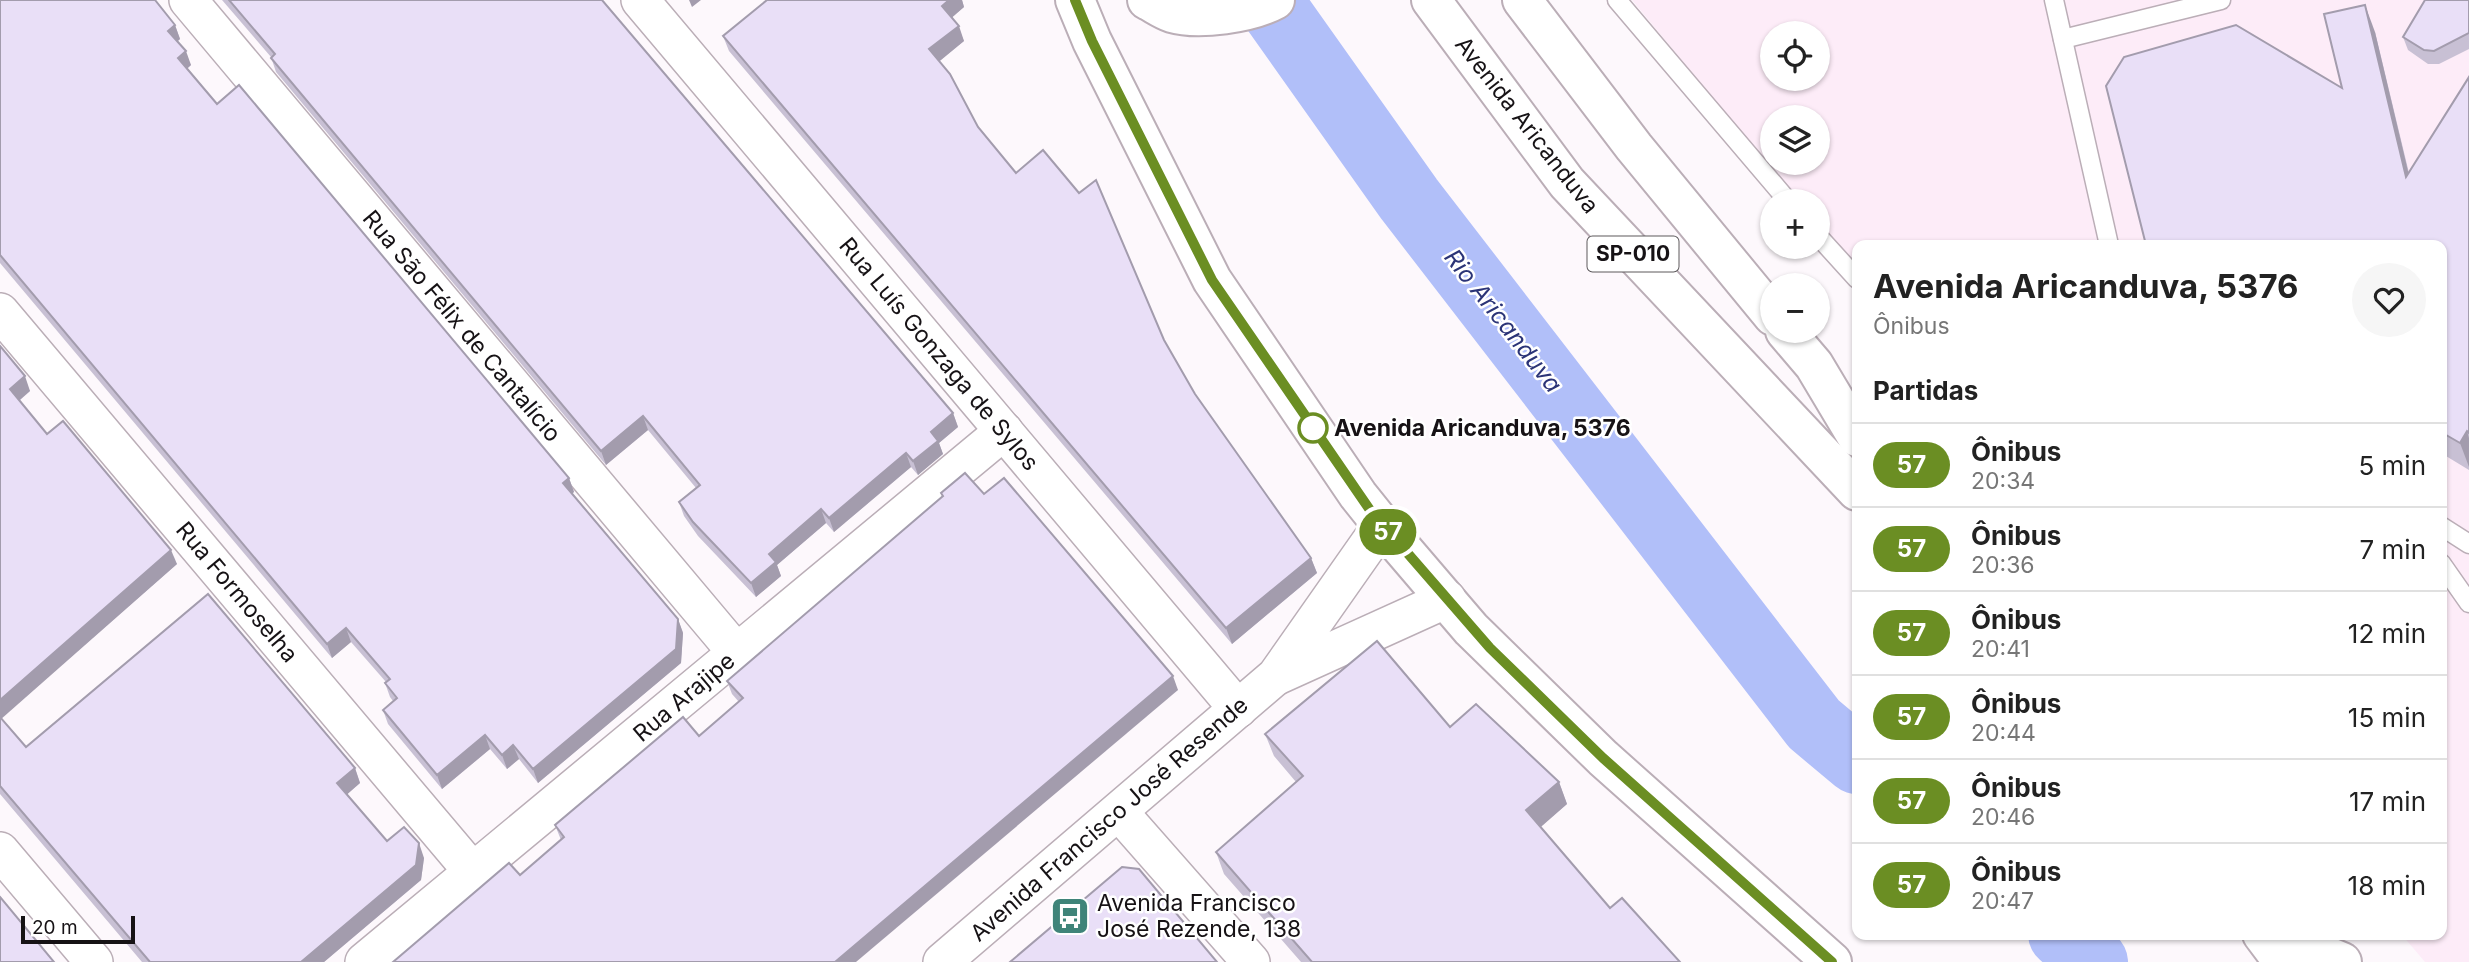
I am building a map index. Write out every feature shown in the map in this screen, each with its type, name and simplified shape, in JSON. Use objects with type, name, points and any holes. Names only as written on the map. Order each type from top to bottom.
[{"type":"highway","points":[[1075,0],[1092,41],[1212,280],[1358,495],[1471,629],[1603,758],[1832,962]]},
{"type":"highway","points":[[1147,0],[1173,13],[1217,16],[1265,6],[1275,0]]},
{"type":"highway","name":"Avenida Aricanduva","points":[[1431,0],[1567,183],[1852,486]]},
{"type":"highway","points":[[1522,0],[1634,147],[1760,300]]},
{"type":"highway","points":[[1795,343],[1814,365],[1852,430]]},
{"type":"highway","points":[[2266,940],[2283,962]]},
{"type":"highway","points":[[2301,940],[2318,952],[2342,962]]},
{"type":"street","name":"Rua São Félix de Cantalício","points":[[188,0],[737,653]]},
{"type":"street","name":"Rua Luís Gonzaga de Sylos","points":[[640,0],[1238,709]]},
{"type":"street","name":"Rua Formoselha","points":[[0,312],[473,872]]},
{"type":"street","name":"Rua Arajipe","points":[[364,962],[1004,431]]},
{"type":"street","name":"Avenida Francisco José Resende","points":[[942,962],[1276,676],[1382,524]]},
{"type":"street","name":"Avenida Francisco José Resende","points":[[1276,676],[1447,599]]},
{"type":"street","points":[[1119,813],[1251,962]]},
{"type":"street","points":[[0,851],[94,962]]},
{"type":"lane","points":[[1617,0],[1778,189]]},
{"type":"lane","points":[[2054,0],[2108,240]]},
{"type":"lane","points":[[2063,39],[2221,0]]},
{"type":"lane","points":[[1830,249],[1852,273]]},
{"type":"lane","points":[[2447,530],[2469,544]]},
{"type":"lane","points":[[2447,571],[2469,603]]},
{"type":"shaded area","points":[[1632,0],[2469,0],[2469,962],[2425,962],[2406,940],[2447,940],[2447,240],[1852,240],[1852,267],[1830,240],[1830,189],[1788,189],[1777,175],[1830,175],[1830,105],[1760,105],[1760,155]]},
{"type":"building","points":[[0,0],[155,0],[175,25],[168,31],[186,51],[178,58],[217,104],[239,85],[569,478],[563,483],[678,619],[676,649],[533,769],[513,745],[502,755],[485,735],[437,775],[383,710],[397,698],[385,683],[390,679],[346,628],[327,644],[0,255]]},
{"type":"building","points":[[229,0],[602,0],[953,413],[931,432],[938,441],[913,461],[906,453],[829,518],[821,509],[769,554],[776,562],[751,583],[693,522],[679,502],[700,485],[643,416],[601,451],[271,58],[275,54]]},
{"type":"building","points":[[767,0],[949,0],[942,6],[959,26],[929,49],[950,74],[978,127],[1016,173],[1043,150],[1079,193],[1096,180],[1164,340],[1195,394],[1311,558],[1226,628],[723,36]]},
{"type":"building","points":[[2425,0],[2469,0],[2469,33],[2434,51],[2424,50],[2403,37]]},
{"type":"building","points":[[2365,5],[2406,177],[2469,77],[2469,433],[2467,431],[2460,443],[2447,435],[2447,240],[2145,240],[2106,86],[2124,57],[2236,25],[2342,88],[2324,14]]},
{"type":"building","points":[[0,346],[25,376],[10,389],[47,434],[63,421],[171,550],[0,700]]},
{"type":"building","points":[[965,473],[984,494],[1004,478],[1173,676],[835,962],[393,962],[509,863],[520,875],[564,837],[555,825],[683,717],[699,736],[743,698],[727,681],[943,496],[941,493]]},
{"type":"building","points":[[208,594],[355,768],[337,783],[387,841],[404,827],[419,843],[416,865],[301,962],[150,962],[0,786],[0,717],[26,747]]},
{"type":"building","points":[[1377,641],[1450,727],[1476,704],[1559,782],[1526,810],[1610,908],[1622,898],[1680,962],[1312,962],[1216,852],[1303,776],[1265,734]]},
{"type":"building","points":[[1122,867],[1139,869],[1217,962],[1010,962]]},
{"type":"building","points":[[0,897],[54,962],[0,962]]},
{"type":"waterway","name":"Rio Aricanduva","points":[[1268,0],[1409,199],[1814,724],[1852,756]]},
{"type":"waterway","name":"Rio Aricanduva","points":[[2069,940],[2094,962]]},
{"type":"bus line","name":"57","points":[[1075,0],[1092,41],[1212,280],[1358,495],[1471,629],[1603,758],[1832,962]]},
{"type":"place","name":"Avenida Aricanduva, 5376","points":[[1313,428]]},
{"type":"place","name":"Avenida Francisco José Rezende, 138","points":[[1070,916]]}]
